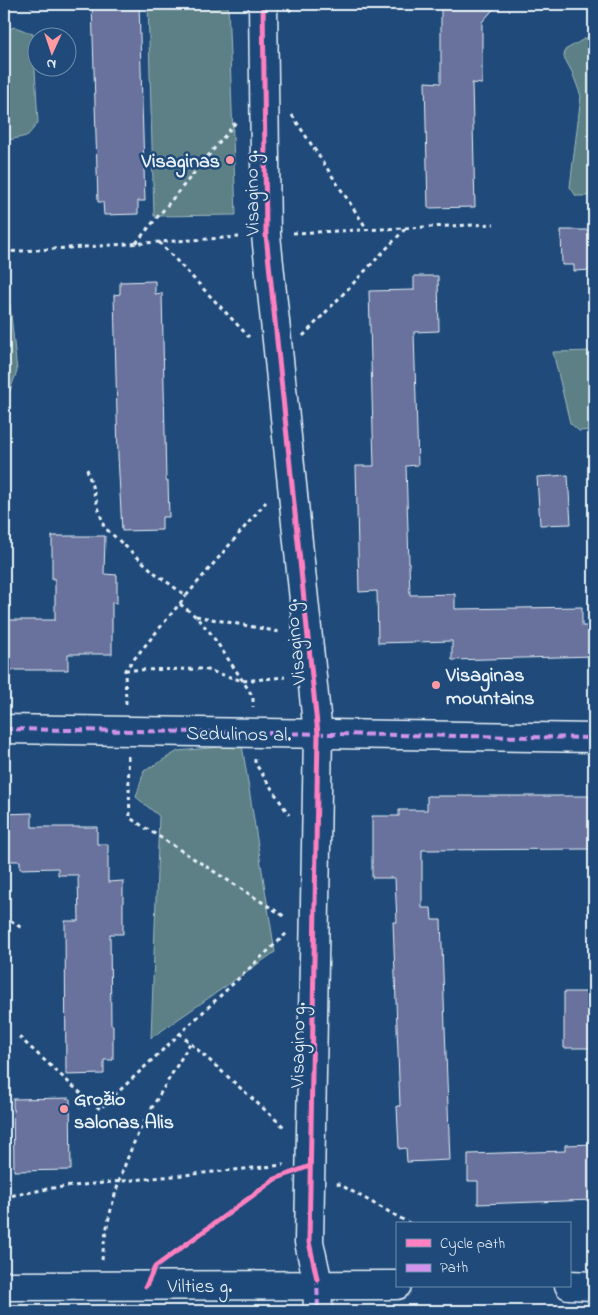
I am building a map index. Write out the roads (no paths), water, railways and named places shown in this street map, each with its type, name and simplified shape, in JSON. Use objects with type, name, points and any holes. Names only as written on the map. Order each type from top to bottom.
[{"type":"street","name":"Visagino g.","points":[[263,4],[266,235],[318,734],[306,923],[310,1158],[309,1242],[317,1298]]},
{"type":"street","name":"Sedulinos al.","points":[[4,729],[594,738]]},
{"type":"street","name":"Vilties g.","points":[[4,1286],[100,1286],[317,1298],[396,1285]]},
{"type":"street","points":[[570,1286],[594,1286]]},
{"type":"place","name":"Visaginas","points":[[230,160]]},
{"type":"place","name":"Visaginas mountains","points":[[436,685]]},
{"type":"place","name":"Grožio salonas Alis","points":[[64,1109]]}]
